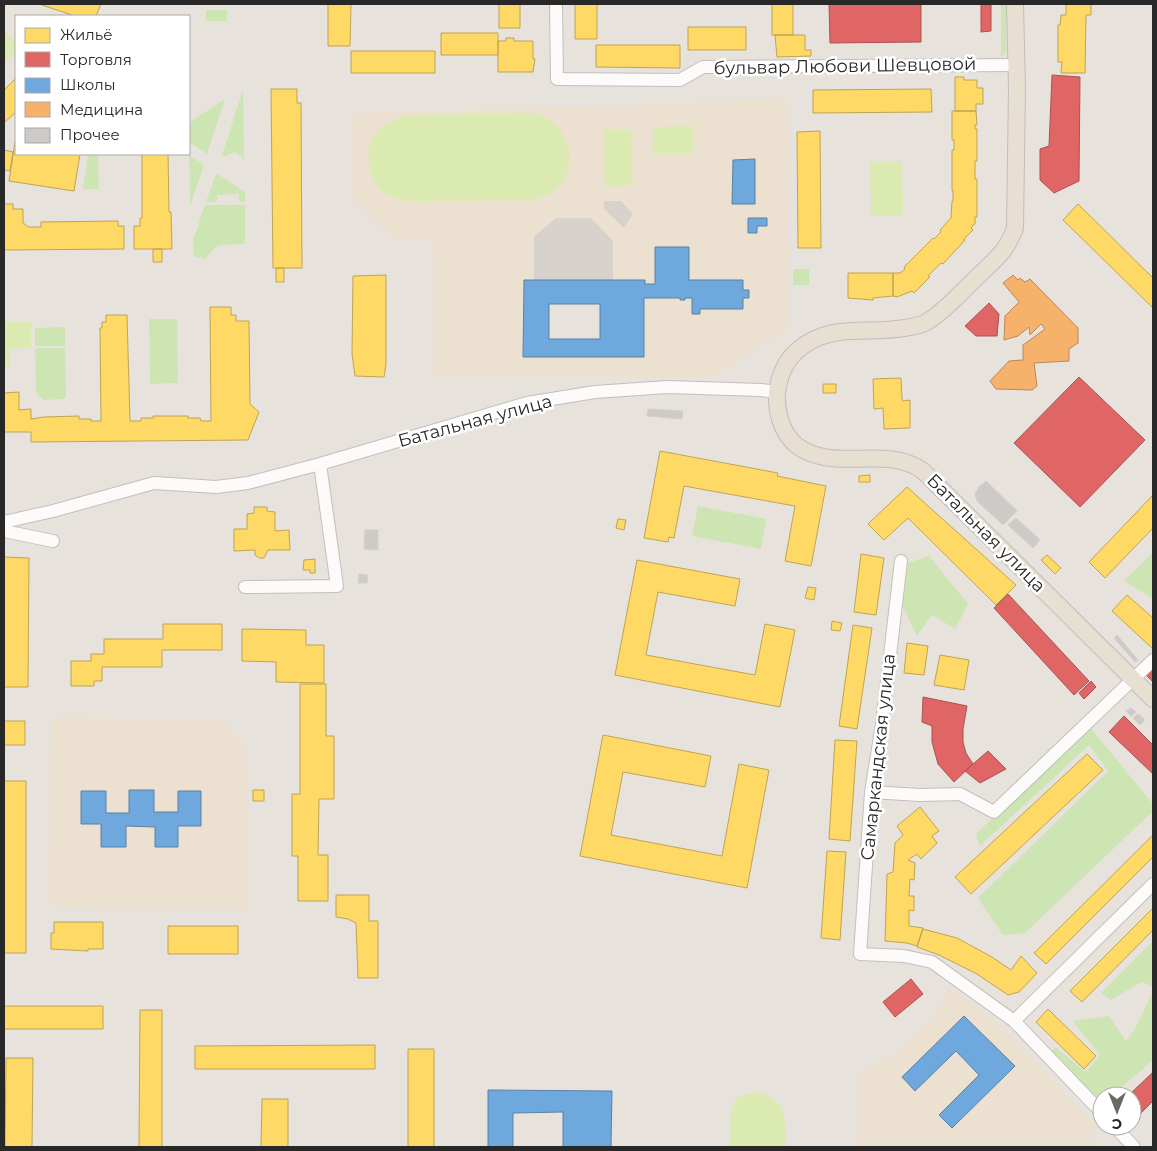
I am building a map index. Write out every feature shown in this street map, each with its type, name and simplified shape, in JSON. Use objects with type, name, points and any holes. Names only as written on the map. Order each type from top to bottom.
[{"type":"main road","points":[[777,392],[785,364],[790,356],[808,341],[832,332],[897,330],[927,322],[944,309],[1002,253],[1010,240],[1015,228],[1017,65],[1015,4]]},
{"type":"main road","name":"Батальная улица","points":[[777,392],[777,409],[782,425],[796,444],[804,449],[830,458],[894,459],[914,464],[924,471],[1153,699]]},
{"type":"street","name":"бульвар Любови Шевцовой","points":[[556,4],[557,80],[680,80],[702,68],[1017,65]]},
{"type":"street","name":"Батальная улица","points":[[4,522],[53,511],[154,483],[216,487],[248,483],[320,464],[527,403],[595,392],[667,387],[777,392]]},
{"type":"street","points":[[245,587],[337,586],[320,464]]},
{"type":"street","points":[[4,531],[53,541]]},
{"type":"street","name":"Самаркандская улица","points":[[900,561],[882,724],[871,792],[860,954],[904,956],[932,962],[1014,1021]]},
{"type":"street","points":[[871,792],[920,795],[960,794],[994,812],[1153,660]]},
{"type":"street","points":[[1092,1103],[1014,1021],[1153,884]]},
{"type":"street","points":[[1124,1136],[1134,1147]]},
{"type":"shaded area","points":[[782,98],[789,107],[787,329],[713,377],[434,378],[434,241],[395,240],[361,209],[352,197],[350,123],[355,113],[582,107]],"holes":[[[533,113],[547,118],[380,129],[391,120],[407,115]],[[655,247],[689,247],[689,280],[743,280],[743,290],[700,309],[699,314],[692,314],[692,298],[685,298],[685,300],[680,300],[680,298],[644,298],[644,357],[524,357],[524,280],[645,280],[645,284],[655,284]]]},
{"type":"shaded area","points":[[604,201],[621,201],[633,214],[624,228],[604,209]]},
{"type":"shaded area","points":[[556,218],[591,218],[613,241],[613,280],[534,280],[534,237]]},
{"type":"shaded area","points":[[51,717],[223,720],[246,745],[250,910],[54,908],[48,898]]},
{"type":"shaded area","points":[[949,988],[998,1023],[1092,1121],[1092,1131],[1086,1135],[1097,1147],[857,1147],[857,1076],[898,1051],[934,1020]]},
{"type":"green space","points":[[1001,4],[1006,4],[1006,52],[1001,58]]},
{"type":"green space","points":[[206,10],[227,10],[227,21],[206,21]]},
{"type":"green space","points":[[4,30],[15,43],[15,53],[4,63]]},
{"type":"green space","points":[[243,90],[244,161],[235,152],[225,156],[222,155]]},
{"type":"green space","points":[[225,99],[207,154],[190,143],[190,122]]},
{"type":"green space","points":[[534,113],[545,117],[555,125],[566,140],[568,149],[569,167],[566,176],[558,187],[544,196],[533,200],[410,201],[395,197],[381,190],[371,175],[368,158],[372,141],[382,128],[397,118],[407,115]]},
{"type":"green space","points":[[693,126],[693,153],[653,153],[653,127]]},
{"type":"green space","points":[[604,130],[631,130],[632,185],[605,186]]},
{"type":"green space","points":[[88,155],[98,155],[99,189],[83,189]]},
{"type":"green space","points":[[189,155],[204,165],[190,206]]},
{"type":"green space","points":[[870,161],[902,161],[903,216],[871,216]]},
{"type":"green space","points":[[216,173],[245,192],[245,201],[239,202],[239,194],[217,195],[217,202],[206,202]]},
{"type":"green space","points":[[205,205],[245,205],[244,244],[219,245],[205,259],[194,256],[193,241]]},
{"type":"green space","points":[[793,269],[809,269],[809,285],[793,285]]},
{"type":"green space","points":[[149,319],[177,319],[178,383],[150,384]]},
{"type":"green space","points":[[4,322],[31,322],[31,348],[10,349],[10,366],[4,366]]},
{"type":"green space","points":[[65,327],[65,346],[35,346],[35,328]]},
{"type":"green space","points":[[37,348],[65,348],[66,397],[44,400],[36,393],[35,350]]},
{"type":"green space","points":[[698,506],[766,519],[761,549],[692,536]]},
{"type":"green space","points":[[1153,552],[1153,598],[1152,598],[1124,581]]},
{"type":"green space","points":[[929,556],[968,604],[955,629],[932,615],[917,636],[901,603],[908,563]]},
{"type":"green space","points":[[1089,726],[1153,804],[1153,811],[1025,933],[1003,935],[978,898],[1108,771],[1089,745],[980,846],[976,834]]},
{"type":"green space","points":[[1153,941],[1153,986],[1141,982],[1111,1000],[1101,993]]},
{"type":"green space","points":[[1153,991],[1153,1060],[1123,1086],[1092,1086],[1092,1093],[1050,1053],[1055,1047],[1086,1072],[1100,1055],[1073,1021],[1109,1016],[1126,1041],[1136,1027]]},
{"type":"green space","points":[[758,1092],[775,1101],[783,1113],[785,1120],[785,1147],[730,1147],[733,1104],[741,1096]]},
{"type":"building: Жильё","points":[[39,4],[101,4],[96,15],[72,15]]},
{"type":"building: Жильё","points":[[328,4],[351,4],[350,46],[328,46]]},
{"type":"building: Жильё","points":[[499,4],[520,4],[520,28],[499,28]]},
{"type":"building: Жильё","points":[[575,4],[597,4],[597,39],[575,39]]},
{"type":"building: Жильё","points":[[772,4],[793,4],[793,35],[772,35]]},
{"type":"building: Жильё","points":[[1066,4],[1091,4],[1091,15],[1086,15],[1085,73],[1061,73],[1062,62],[1058,62],[1058,25],[1060,25],[1061,15],[1066,15]]},
{"type":"building: Жильё","points":[[688,27],[746,27],[746,50],[688,50]]},
{"type":"building: Жильё","points":[[441,33],[498,33],[498,55],[441,55]]},
{"type":"building: Жильё","points":[[775,35],[805,35],[805,50],[811,50],[811,56],[777,57]]},
{"type":"building: Жильё","points":[[506,38],[514,38],[514,41],[533,41],[533,59],[535,59],[533,72],[498,72],[498,41],[506,41]]},
{"type":"building: Жильё","points":[[596,45],[680,45],[680,68],[596,67]]},
{"type":"building: Жильё","points":[[351,51],[435,51],[435,73],[351,73]]},
{"type":"building: Жильё","points":[[955,77],[964,77],[964,80],[977,80],[977,88],[983,88],[983,104],[976,104],[976,111],[955,111]]},
{"type":"building: Жильё","points":[[15,79],[15,113],[4,123],[4,90]]},
{"type":"building: Жильё","points":[[271,89],[297,89],[297,103],[301,103],[302,268],[273,268]]},
{"type":"building: Жильё","points":[[931,89],[932,112],[813,113],[813,90]]},
{"type":"building: Жильё","points":[[952,111],[976,111],[977,161],[975,161],[975,179],[977,179],[977,217],[975,217],[975,224],[965,240],[943,264],[941,263],[928,276],[930,277],[914,293],[912,291],[897,297],[893,296],[893,273],[900,273],[905,269],[904,267],[941,232],[940,230],[951,218],[953,201],[952,150],[954,150]]},
{"type":"building: Жильё","points":[[820,131],[821,248],[798,248],[797,132]]},
{"type":"building: Жильё","points":[[15,142],[15,155],[80,155],[74,191],[9,181]]},
{"type":"building: Жильё","points":[[4,150],[13,152],[10,171],[4,170]]},
{"type":"building: Жильё","points":[[142,155],[168,155],[172,249],[134,249],[134,226],[140,226],[140,218],[142,218]]},
{"type":"building: Жильё","points":[[4,204],[13,204],[13,209],[23,209],[23,223],[29,227],[41,227],[41,222],[118,221],[118,226],[124,226],[124,249],[4,250]]},
{"type":"building: Жильё","points":[[1078,204],[1153,278],[1153,308],[1063,220]]},
{"type":"building: Жильё","points":[[153,249],[162,249],[162,262],[153,262]]},
{"type":"building: Жильё","points":[[276,268],[284,268],[284,282],[276,282]]},
{"type":"building: Жильё","points":[[848,273],[893,273],[893,296],[873,298],[873,300],[848,298]]},
{"type":"building: Жильё","points":[[386,275],[386,364],[384,377],[355,376],[352,353],[353,276]]},
{"type":"building: Жильё","points":[[210,307],[231,307],[231,315],[236,315],[236,321],[249,321],[250,404],[259,412],[248,440],[31,442],[31,432],[4,432],[4,393],[19,392],[19,410],[31,409],[31,419],[79,416],[79,419],[101,421],[100,328],[102,328],[102,322],[106,322],[106,315],[127,315],[130,421],[141,421],[141,418],[153,418],[153,416],[188,416],[188,418],[200,418],[201,421],[211,421]]},
{"type":"building: Жильё","points":[[901,378],[902,399],[903,401],[910,400],[910,428],[884,429],[883,408],[874,409],[873,379]]},
{"type":"building: Жильё","points":[[823,384],[836,384],[836,393],[823,393]]},
{"type":"building: Жильё","points":[[660,451],[778,473],[777,476],[826,486],[811,566],[785,561],[795,506],[684,486],[674,538],[669,537],[668,542],[644,538]]},
{"type":"building: Жильё","points":[[870,475],[870,482],[859,482],[859,476]]},
{"type":"building: Жильё","points":[[907,487],[1016,585],[996,605],[908,518],[884,540],[868,524]]},
{"type":"building: Жильё","points":[[1153,495],[1153,528],[1105,578],[1089,562]]},
{"type":"building: Жильё","points":[[254,507],[267,507],[267,511],[275,512],[275,531],[289,530],[290,550],[268,550],[264,558],[259,558],[255,555],[255,550],[234,551],[234,529],[247,529],[247,514],[254,513]]},
{"type":"building: Жильё","points":[[618,519],[626,520],[624,530],[616,528]]},
{"type":"building: Жильё","points":[[861,554],[884,558],[876,615],[854,612]]},
{"type":"building: Жильё","points":[[1047,555],[1061,568],[1055,574],[1041,560]]},
{"type":"building: Жильё","points":[[4,557],[29,558],[28,687],[4,687]]},
{"type":"building: Жильё","points":[[315,559],[315,573],[310,573],[310,570],[303,570],[304,560]]},
{"type":"building: Жильё","points":[[637,560],[740,579],[735,606],[658,592],[646,655],[755,675],[765,624],[795,630],[780,707],[615,675]]},
{"type":"building: Жильё","points":[[808,587],[816,588],[814,600],[805,598]]},
{"type":"building: Жильё","points":[[1127,595],[1153,618],[1153,649],[1112,611]]},
{"type":"building: Жильё","points":[[832,621],[842,623],[840,631],[831,630]]},
{"type":"building: Жильё","points":[[163,624],[222,624],[222,650],[162,650],[162,667],[102,667],[102,681],[94,681],[94,686],[71,686],[71,661],[91,661],[91,654],[104,654],[104,639],[163,639]]},
{"type":"building: Жильё","points":[[853,625],[872,628],[857,729],[839,726]]},
{"type":"building: Жильё","points":[[242,629],[306,630],[306,645],[324,645],[324,683],[276,682],[276,662],[242,661]]},
{"type":"building: Жильё","points":[[907,643],[928,646],[924,675],[904,673]]},
{"type":"building: Жильё","points":[[940,655],[969,660],[964,690],[934,685]]},
{"type":"building: Жильё","points":[[300,684],[326,684],[326,736],[334,736],[334,799],[319,799],[318,855],[328,855],[328,901],[298,901],[298,856],[292,856],[292,794],[300,794]]},
{"type":"building: Жильё","points":[[4,721],[25,721],[25,745],[4,745]]},
{"type":"building: Жильё","points":[[603,735],[711,756],[705,787],[623,772],[611,835],[722,856],[739,764],[769,770],[747,888],[580,856]]},
{"type":"building: Жильё","points":[[835,740],[857,741],[850,841],[829,839]]},
{"type":"building: Жильё","points":[[1087,754],[1103,770],[971,894],[955,877]]},
{"type":"building: Жильё","points":[[4,781],[26,781],[26,953],[4,953]]},
{"type":"building: Жильё","points":[[253,790],[264,790],[264,801],[253,801]]},
{"type":"building: Жильё","points":[[920,807],[939,831],[932,836],[937,843],[921,859],[917,854],[908,860],[915,863],[914,880],[910,879],[909,896],[914,896],[914,911],[909,910],[909,926],[923,928],[917,946],[885,941],[887,874],[893,872],[895,843],[903,835],[897,826]]},
{"type":"building: Жильё","points":[[1153,835],[1153,857],[1046,964],[1034,953]]},
{"type":"building: Жильё","points":[[827,851],[846,852],[840,940],[821,938]]},
{"type":"building: Жильё","points":[[336,895],[369,895],[369,921],[378,921],[378,978],[358,978],[356,923],[348,919],[336,917]]},
{"type":"building: Жильё","points":[[1153,908],[1153,930],[1082,1002],[1070,991]]},
{"type":"building: Жильё","points":[[54,922],[103,922],[103,949],[88,949],[88,951],[51,949],[51,933],[54,933]]},
{"type":"building: Жильё","points":[[168,926],[238,926],[238,954],[168,954]]},
{"type":"building: Жильё","points":[[923,929],[957,938],[1011,970],[1021,956],[1037,973],[1019,992],[1008,995],[977,974],[939,955],[917,947]]},
{"type":"building: Жильё","points":[[4,1006],[103,1006],[103,1029],[4,1029]]},
{"type":"building: Жильё","points":[[1048,1009],[1096,1056],[1084,1069],[1036,1022]]},
{"type":"building: Жильё","points":[[140,1010],[162,1010],[162,1147],[139,1147]]},
{"type":"building: Жильё","points":[[375,1045],[375,1069],[195,1069],[195,1046]]},
{"type":"building: Жильё","points":[[408,1049],[434,1049],[434,1147],[408,1147]]},
{"type":"building: Жильё","points":[[6,1058],[33,1058],[32,1147],[5,1147]]},
{"type":"building: Жильё","points":[[262,1099],[288,1099],[288,1147],[261,1147]]},
{"type":"building: Торговля","points":[[829,4],[921,4],[921,42],[830,43]]},
{"type":"building: Торговля","points":[[981,4],[991,4],[991,31],[981,32]]},
{"type":"building: Торговля","points":[[1052,75],[1080,77],[1079,181],[1054,193],[1040,180],[1040,149],[1049,146]]},
{"type":"building: Торговля","points":[[989,303],[999,314],[997,336],[976,336],[965,326]]},
{"type":"building: Торговля","points":[[1079,377],[1145,440],[1080,507],[1014,443]]},
{"type":"building: Торговля","points":[[1008,594],[1089,681],[1074,695],[994,608]]},
{"type":"building: Торговля","points":[[1152,668],[1153,670],[1153,682],[1146,675]]},
{"type":"building: Торговля","points":[[1091,681],[1096,687],[1084,699],[1079,693]]},
{"type":"building: Торговля","points":[[923,697],[967,706],[963,742],[966,753],[973,764],[954,782],[938,764],[932,742],[932,726],[922,722]]},
{"type":"building: Торговля","points":[[1124,716],[1153,745],[1153,774],[1109,732]]},
{"type":"building: Торговля","points":[[988,751],[1006,769],[980,783],[965,771]]},
{"type":"building: Торговля","points":[[911,979],[923,994],[895,1017],[883,1002]]},
{"type":"building: Торговля","points":[[1153,1072],[1153,1101],[1142,1112],[1142,1086],[1138,1086]]},
{"type":"building: Школы","points":[[755,159],[755,204],[732,204],[733,160]]},
{"type":"building: Школы","points":[[748,218],[767,218],[767,226],[757,226],[757,233],[748,233]]},
{"type":"building: Школы","points":[[655,247],[689,247],[689,280],[743,280],[743,290],[749,290],[749,298],[743,298],[743,309],[700,309],[700,314],[692,314],[692,298],[680,300],[680,298],[644,298],[644,357],[523,357],[524,280],[645,280],[645,284],[655,284]],"holes":[[[549,304],[600,304],[600,339],[549,339]]]},
{"type":"building: Школы","points":[[129,790],[154,790],[154,812],[178,812],[178,791],[201,791],[201,826],[178,826],[178,847],[155,847],[155,827],[126,826],[126,847],[101,847],[101,824],[81,824],[81,791],[106,791],[106,813],[129,813]]},
{"type":"building: Школы","points":[[964,1016],[1015,1066],[952,1128],[939,1115],[979,1075],[956,1051],[915,1091],[902,1077]]},
{"type":"building: Школы","points":[[488,1090],[612,1091],[611,1147],[563,1147],[563,1112],[513,1113],[513,1147],[488,1147]]},
{"type":"building: Медицина","points":[[1013,275],[1018,280],[1020,278],[1025,282],[1030,279],[1078,328],[1078,343],[1069,349],[1069,361],[1034,363],[1037,386],[1032,390],[996,389],[990,381],[1009,361],[1023,360],[1023,345],[1045,329],[1041,324],[1030,335],[1029,327],[1018,336],[1004,340],[1005,316],[1019,302],[1003,283]]},
{"type":"building: Прочее","points":[[648,409],[683,411],[682,419],[647,416]]},
{"type":"building: Прочее","points":[[986,481],[1017,511],[1003,525],[977,501],[975,494]]},
{"type":"building: Прочее","points":[[1016,518],[1040,540],[1033,548],[1008,525]]},
{"type":"building: Прочее","points":[[365,530],[378,530],[378,550],[364,549]]},
{"type":"building: Прочее","points":[[359,574],[368,575],[367,583],[358,583]]},
{"type":"building: Прочее","points":[[1117,635],[1138,660],[1135,662],[1114,638]]},
{"type":"building: Прочее","points":[[1131,708],[1136,712],[1131,716],[1126,711]]},
{"type":"building: Прочее","points":[[1138,714],[1145,720],[1140,725],[1133,718]]}]
